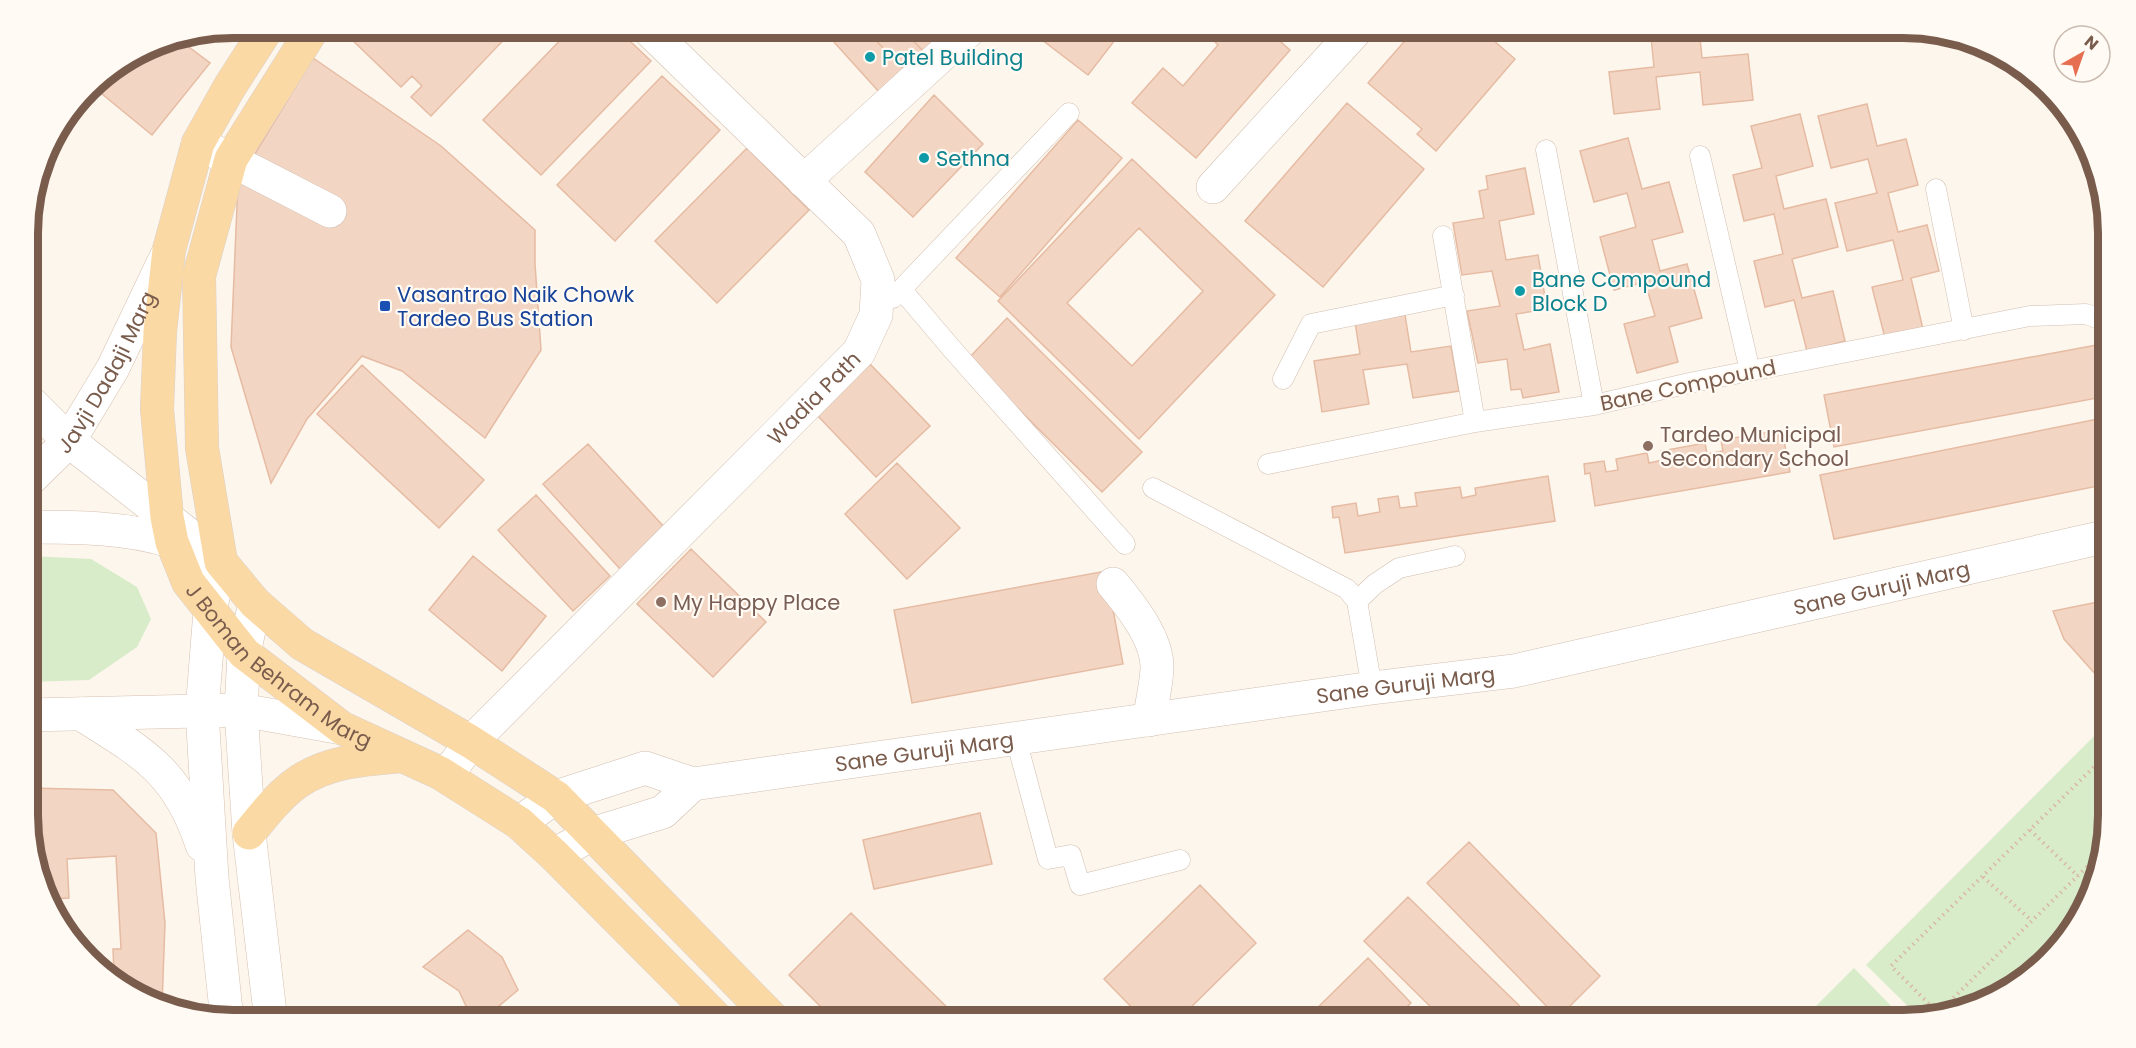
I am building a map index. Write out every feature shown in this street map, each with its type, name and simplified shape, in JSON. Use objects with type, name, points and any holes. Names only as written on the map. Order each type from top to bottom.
[{"type":"main road","name":"J Boman Behram Marg","points":[[261,38],[198,143],[169,250],[160,332],[157,409],[169,530],[188,582],[244,653],[342,728],[446,776],[519,823],[554,855],[708,1010]]},
{"type":"main road","name":"J Boman Behram Marg","points":[[307,38],[227,174],[200,276],[202,448],[221,562],[255,603],[302,644],[471,742],[556,796],[764,1010]]},
{"type":"main road","points":[[249,833],[268,810],[297,783],[317,772],[336,765],[368,759],[404,756]]},
{"type":"street","name":"Wadia Path","points":[[446,776],[471,742],[859,352],[876,315],[878,280],[859,234],[657,38]]},
{"type":"street","points":[[804,181],[960,38]]},
{"type":"street","points":[[1213,187],[1349,38]]},
{"type":"street","points":[[198,143],[227,174],[330,211]]},
{"type":"street","name":"Javji Dadaji Marg","points":[[38,471],[69,441],[112,368],[169,250]]},
{"type":"street","points":[[38,410],[69,441],[169,530],[221,562],[210,612],[202,711],[213,878],[226,1010]]},
{"type":"street","points":[[38,527],[169,530]]},
{"type":"street","name":"Sane Guruji Marg","points":[[519,823],[556,796],[645,768],[693,784],[1372,688],[1514,671],[2098,538]]},
{"type":"street","points":[[1113,584],[1130,604],[1150,638],[1157,667],[1149,720]]},
{"type":"street","points":[[255,603],[244,653],[242,710],[249,833],[270,1010]]},
{"type":"street","points":[[38,715],[242,710],[342,728]]},
{"type":"street","points":[[81,714],[136,748],[162,770],[181,796],[196,826],[213,878]]},
{"type":"street","points":[[554,855],[592,834],[663,812],[693,784]]},
{"type":"lane","points":[[876,315],[1069,113]]},
{"type":"lane","points":[[1546,150],[1594,405]]},
{"type":"lane","points":[[1700,156],[1750,371]]},
{"type":"lane","points":[[1936,189],[1964,330]]},
{"type":"lane","points":[[1443,236],[1475,422]]},
{"type":"lane","points":[[902,290],[1125,543]]},
{"type":"lane","points":[[1283,379],[1311,324],[1454,295]]},
{"type":"lane","name":"Bane Compound","points":[[1268,464],[1475,422],[1594,405],[1750,371],[2030,316],[2086,314],[2098,318]]},
{"type":"lane","points":[[1153,488],[1347,588],[1357,601],[1372,688]]},
{"type":"lane","points":[[1357,601],[1375,584],[1399,568],[1455,556]]},
{"type":"lane","points":[[1016,739],[1048,859],[1071,855],[1080,885],[1180,860]]},
{"type":"path","points":[[1934,1008],[1891,966],[2098,763]]},
{"type":"path","points":[[2030,830],[2078,876]]},
{"type":"path","points":[[1944,1007],[2093,861]]},
{"type":"path","points":[[1983,877],[2032,921]]},
{"type":"green space","points":[[38,556],[91,559],[137,587],[151,619],[137,647],[89,680],[38,682]]},
{"type":"green space","points":[[2098,732],[2098,816],[2095,854],[2078,902],[2066,924],[2050,944],[2012,978],[1990,990],[1942,1007],[1917,1010],[1912,1010],[1866,965]]},
{"type":"green space","points":[[1854,968],[1895,1010],[1812,1010]]},
{"type":"building","points":[[350,38],[505,38],[431,116],[411,97],[422,86],[412,76],[401,87]]},
{"type":"building","points":[[562,38],[627,38],[651,61],[541,175],[483,120]]},
{"type":"building","name":"Patel Building","points":[[839,38],[874,38],[906,72],[880,93],[834,42]]},
{"type":"building","points":[[874,38],[911,38],[925,53],[906,72]]},
{"type":"building","points":[[911,38],[939,38],[925,53]]},
{"type":"building","points":[[1039,38],[1117,38],[1088,75]]},
{"type":"building","points":[[1211,38],[1276,38],[1290,50],[1196,158],[1132,103],[1163,68],[1183,86],[1218,45]]},
{"type":"building","points":[[1407,38],[1491,38],[1515,59],[1436,151],[1417,134],[1422,129],[1368,83]]},
{"type":"building","points":[[1651,38],[1700,38],[1702,58],[1748,54],[1753,100],[1703,105],[1700,72],[1656,77],[1660,109],[1614,114],[1609,72],[1654,67]]},
{"type":"building","points":[[185,44],[210,63],[152,135],[99,91],[124,70],[146,58]]},
{"type":"building","name":"Vasantrao Naik Chowk Tardeo Bus Station","points":[[313,58],[441,146],[535,230],[541,350],[485,438],[402,371],[362,356],[307,419],[271,483],[231,347],[238,182]]},
{"type":"building","points":[[662,76],[720,130],[615,241],[557,185]]},
{"type":"building","name":"Sethna","points":[[934,95],[983,144],[913,217],[865,172]]},
{"type":"building","points":[[1347,103],[1424,169],[1323,287],[1245,221]]},
{"type":"building","points":[[1867,104],[1877,146],[1906,139],[1918,185],[1888,193],[1898,232],[1927,225],[1939,271],[1911,278],[1923,329],[1885,338],[1872,287],[1903,280],[1893,240],[1847,251],[1835,203],[1877,193],[1868,159],[1831,168],[1818,116]]},
{"type":"building","points":[[1800,114],[1813,166],[1776,176],[1784,209],[1826,199],[1838,247],[1792,259],[1802,298],[1833,291],[1845,341],[1807,351],[1794,300],[1765,307],[1754,261],[1783,254],[1774,214],[1744,221],[1733,175],[1762,168],[1751,126]]},
{"type":"building","points":[[1078,120],[1122,158],[1000,297],[956,258]]},
{"type":"building","points":[[1628,138],[1642,189],[1669,182],[1683,232],[1652,240],[1660,271],[1687,264],[1702,318],[1669,327],[1678,362],[1637,373],[1624,324],[1655,316],[1645,282],[1614,290],[1600,237],[1636,227],[1627,193],[1594,202],[1580,151]]},
{"type":"building","points":[[747,148],[809,210],[717,303],[655,241]]},
{"type":"building","points":[[1132,159],[1275,295],[1139,439],[998,301]],"holes":[[[1139,228],[1203,291],[1132,366],[1067,303]]]},
{"type":"building","name":"Bane Compound Block D","points":[[1525,168],[1534,214],[1499,221],[1506,260],[1538,255],[1547,309],[1516,314],[1524,350],[1550,344],[1559,392],[1523,398],[1521,389],[1511,390],[1507,359],[1478,363],[1467,311],[1500,306],[1492,271],[1462,275],[1453,223],[1484,218],[1479,191],[1488,189],[1486,176]]},
{"type":"building","points":[[1405,315],[1411,352],[1451,346],[1459,391],[1413,398],[1407,364],[1363,370],[1369,404],[1322,412],[1314,361],[1360,354],[1355,322]]},
{"type":"building","points":[[1007,318],[1142,452],[1102,492],[968,359]]},
{"type":"building","points":[[2098,345],[2098,398],[1834,447],[1824,395]]},
{"type":"building","points":[[870,364],[930,426],[876,477],[817,415]]},
{"type":"building","points":[[362,365],[484,480],[439,528],[317,414]]},
{"type":"building","points":[[2098,419],[2098,486],[1834,539],[1820,475]]},
{"type":"building","points":[[1782,430],[1790,472],[1595,506],[1590,473],[1585,474],[1584,464],[1604,461],[1606,472],[1618,470],[1616,459],[1647,453],[1649,463],[1663,460],[1661,451],[1705,443],[1707,454],[1723,451],[1721,440]]},
{"type":"building","points":[[588,444],[665,528],[620,569],[543,484]]},
{"type":"building","points":[[897,463],[960,528],[907,579],[845,514]]},
{"type":"building","points":[[1548,476],[1555,521],[1345,553],[1339,517],[1333,518],[1332,507],[1356,503],[1358,516],[1380,512],[1378,499],[1398,496],[1400,508],[1417,506],[1415,493],[1460,487],[1462,498],[1476,495],[1475,488]]},
{"type":"building","points":[[536,495],[610,576],[573,611],[498,530]]},
{"type":"building","points":[[691,549],[766,622],[713,677],[637,604]]},
{"type":"building","points":[[473,556],[546,616],[502,671],[429,610]]},
{"type":"building","points":[[1106,571],[1123,664],[912,703],[894,610]]},
{"type":"building","points":[[2098,602],[2098,676],[2064,639],[2053,611]]},
{"type":"building","points":[[38,788],[113,790],[156,833],[165,923],[162,997],[124,978],[114,970],[113,949],[121,949],[116,856],[67,859],[69,898],[57,899],[44,866],[39,841]]},
{"type":"building","points":[[980,813],[992,864],[874,889],[863,840]]},
{"type":"building","points":[[1469,842],[1600,976],[1566,1010],[1550,1010],[1427,883]]},
{"type":"building","points":[[1200,885],[1256,943],[1188,1010],[1134,1010],[1104,979]]},
{"type":"building","points":[[1408,897],[1524,1010],[1434,1010],[1364,941]]},
{"type":"building","points":[[851,913],[950,1010],[824,1010],[789,975]]},
{"type":"building","points":[[468,930],[502,957],[518,990],[494,1010],[468,1010],[459,991],[423,967]]},
{"type":"building","points":[[1368,958],[1411,1003],[1404,1010],[1315,1010]]},
{"type":"place","name":"Patel Building","points":[[870,57]]},
{"type":"place","name":"Sethna","points":[[924,158]]},
{"type":"place","name":"Bane Compound Block D","points":[[1520,291]]},
{"type":"place","name":"Vasantrao Naik Chowk Tardeo Bus Station","points":[[385,306]]},
{"type":"place","name":"Tardeo Municipal Secondary School","points":[[1648,446]]},
{"type":"place","name":"My Happy Place","points":[[661,602]]}]
